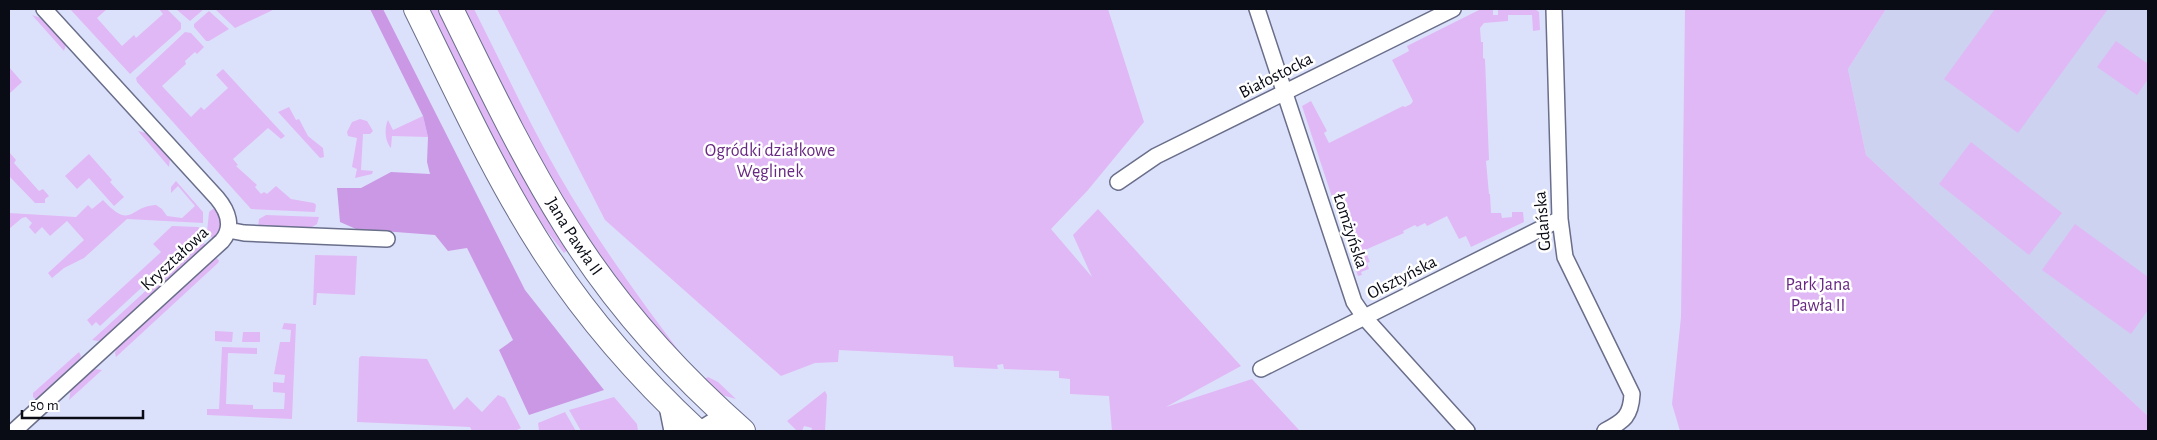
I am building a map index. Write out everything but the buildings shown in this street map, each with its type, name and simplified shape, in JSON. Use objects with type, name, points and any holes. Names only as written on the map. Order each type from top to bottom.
[{"type":"main road","name":"Jana Pawła II","points":[[416,9],[506,187],[548,256],[601,330],[670,406],[697,431]]},
{"type":"main road","name":"Jana Pawła II","points":[[451,9],[517,142],[567,228],[598,272],[656,344],[738,427]]},
{"type":"street","name":"Kryształowa","points":[[15,428],[222,241],[228,230],[228,215],[217,198],[44,9]]},
{"type":"street","name":"Łomżyńska","points":[[1257,9],[1351,294],[1365,318],[1467,431]]},
{"type":"street","name":"Białostocka","points":[[1118,182],[1156,156],[1453,9]]},
{"type":"street","name":"Gdańska","points":[[1554,9],[1560,219],[1565,257],[1632,394],[1631,409],[1621,423],[1605,431]]},
{"type":"street","name":"Olsztyńska","points":[[1261,369],[1560,219]]},
{"type":"street","points":[[228,230],[244,233],[387,239]]},
{"type":"street","points":[[670,406],[675,431]]},
{"type":"street","points":[[703,431],[738,427]]},
{"type":"shaded area","points":[[370,9],[383,9],[525,290],[604,390],[529,415],[499,350],[513,340],[467,248],[448,251],[435,235],[356,229],[340,222],[337,188],[361,188],[391,172],[430,174],[427,162],[428,137],[423,116]]},
{"type":"shaded area","points":[[1886,9],[2148,9],[2148,416],[1866,155],[1848,69]]},
{"type":"green space","points":[[70,9],[107,9],[97,18],[122,46],[134,35],[136,38],[163,14],[159,9],[167,9],[181,23],[181,29],[130,74]]},
{"type":"green space","points":[[176,9],[204,9],[190,21]]},
{"type":"green space","points":[[215,9],[275,9],[235,28]]},
{"type":"green space","points":[[427,9],[441,9],[570,248],[564,253],[535,216],[510,174]]},
{"type":"green space","points":[[461,9],[474,9],[537,134],[574,200],[620,271],[688,363],[657,331],[609,270],[546,173]]},
{"type":"green space","name":"Ogródki działkowe Węglinek","points":[[497,9],[1108,9],[1144,122],[1088,190],[1051,229],[1092,277],[1073,235],[1098,209],[1241,366],[1166,407],[1252,379],[1300,431],[1112,431],[1109,396],[1070,394],[1070,379],[1059,378],[1059,371],[1004,369],[1003,364],[997,365],[998,369],[954,367],[953,356],[839,350],[838,362],[815,363],[781,376],[605,220]]},
{"type":"green space","points":[[1535,9],[1539,12],[1540,30],[1533,31],[1532,15],[1508,15],[1508,21],[1484,23],[1480,28],[1481,42],[1483,42],[1483,58],[1485,59],[1489,160],[1486,161],[1491,213],[1501,213],[1502,218],[1512,217],[1512,212],[1523,212],[1524,222],[1471,247],[1466,236],[1459,239],[1447,216],[1427,226],[1425,223],[1417,227],[1415,225],[1403,231],[1404,233],[1365,250],[1370,262],[1367,263],[1369,269],[1361,272],[1362,275],[1358,276],[1302,106],[1311,101],[1327,131],[1324,133],[1329,143],[1403,106],[1411,104],[1413,101],[1392,60],[1409,51],[1407,46],[1479,10],[1493,10],[1493,15],[1498,15],[1498,10]]},
{"type":"green space","name":"Park Jana Pawła II","points":[[1685,9],[1886,9],[1848,69],[1866,155],[2148,416],[2148,431],[1680,431],[1672,404],[1681,317]]},
{"type":"green space","points":[[1995,9],[2108,9],[2018,133],[1944,79]]},
{"type":"green space","points":[[209,11],[229,29],[206,41],[194,27],[194,24]]},
{"type":"green space","points":[[32,15],[44,19],[66,45],[64,51]]},
{"type":"green space","points":[[185,32],[191,33],[204,47],[185,61],[186,64],[162,86],[191,117],[201,107],[204,110],[228,88],[216,75],[223,69],[285,136],[281,139],[268,128],[233,159],[238,165],[236,166],[257,185],[255,187],[261,194],[264,192],[267,194],[276,186],[291,199],[314,203],[316,205],[315,212],[251,209],[137,82],[136,78]]},
{"type":"green space","points":[[2116,41],[2148,64],[2148,79],[2137,95],[2097,67]]},
{"type":"green space","points":[[9,67],[22,82],[10,93],[9,92]]},
{"type":"green space","points":[[289,107],[296,120],[299,119],[308,136],[323,148],[324,157],[320,158],[278,112]]},
{"type":"green space","points":[[423,116],[428,137],[392,136],[391,148],[387,142],[386,135],[388,120],[393,130]]},
{"type":"green space","points":[[360,119],[367,121],[373,131],[370,134],[363,134],[361,170],[373,171],[372,174],[355,178],[357,169],[352,167],[357,138],[348,136],[347,132],[352,122]]},
{"type":"green space","points":[[138,131],[149,134],[170,159],[169,167]]},
{"type":"green space","points":[[1971,142],[2062,213],[2029,255],[1939,184]]},
{"type":"green space","points":[[10,153],[16,160],[14,163],[39,191],[43,189],[49,196],[45,199],[45,203],[35,203],[9,176]]},
{"type":"green space","points":[[89,154],[124,197],[114,206],[89,178],[77,189],[65,176]]},
{"type":"green space","points":[[176,181],[203,212],[203,223],[127,219],[84,258],[64,268],[52,278],[48,273],[84,240],[67,221],[50,236],[42,227],[35,234],[29,227],[32,223],[26,217],[9,229],[9,213],[76,217],[88,205],[92,209],[103,200],[120,214],[130,215],[147,206],[156,205],[167,216],[182,218],[195,206],[178,186],[171,193],[171,187]]},
{"type":"green space","points":[[214,208],[219,215],[220,228],[213,239],[207,232],[209,212]]},
{"type":"green space","points":[[266,215],[319,217],[317,224],[309,229],[258,227],[259,219]]},
{"type":"green space","points":[[2075,224],[2148,277],[2148,310],[2131,334],[2042,270]]},
{"type":"green space","points":[[172,226],[198,227],[203,231],[100,326],[96,322],[92,326],[87,320],[161,252],[153,244]]},
{"type":"green space","points":[[199,242],[206,245],[104,339],[92,340]]},
{"type":"green space","points":[[315,255],[357,256],[355,295],[317,293],[316,305],[313,305]]},
{"type":"green space","points":[[216,257],[219,261],[218,263],[116,357],[115,353],[118,346]]},
{"type":"green space","points":[[284,323],[296,324],[292,419],[207,415],[207,409],[219,409],[222,347],[257,348],[257,354],[228,353],[226,404],[253,405],[253,409],[284,409],[285,393],[273,392],[273,382],[284,383],[285,375],[274,374],[280,342],[290,342],[291,330],[282,329]]},
{"type":"green space","points":[[215,331],[233,332],[232,342],[215,341]]},
{"type":"green space","points":[[243,332],[260,332],[260,342],[242,342]]},
{"type":"green space","points":[[79,352],[81,356],[78,362],[36,400],[33,397],[33,393]]},
{"type":"green space","points":[[361,356],[427,359],[454,410],[467,397],[482,412],[498,395],[505,398],[521,428],[515,431],[472,431],[470,427],[357,422],[359,358]]},
{"type":"green space","points":[[95,369],[102,370],[69,400],[71,389]]},
{"type":"green space","points":[[708,377],[718,382],[736,399],[718,394],[703,380]]},
{"type":"green space","points":[[825,391],[827,395],[825,431],[811,431],[812,428],[804,426],[802,431],[797,431],[787,421]]},
{"type":"green space","points":[[614,397],[637,424],[638,431],[581,431],[569,410]]},
{"type":"green space","points":[[565,412],[576,431],[539,431],[538,423]]}]
